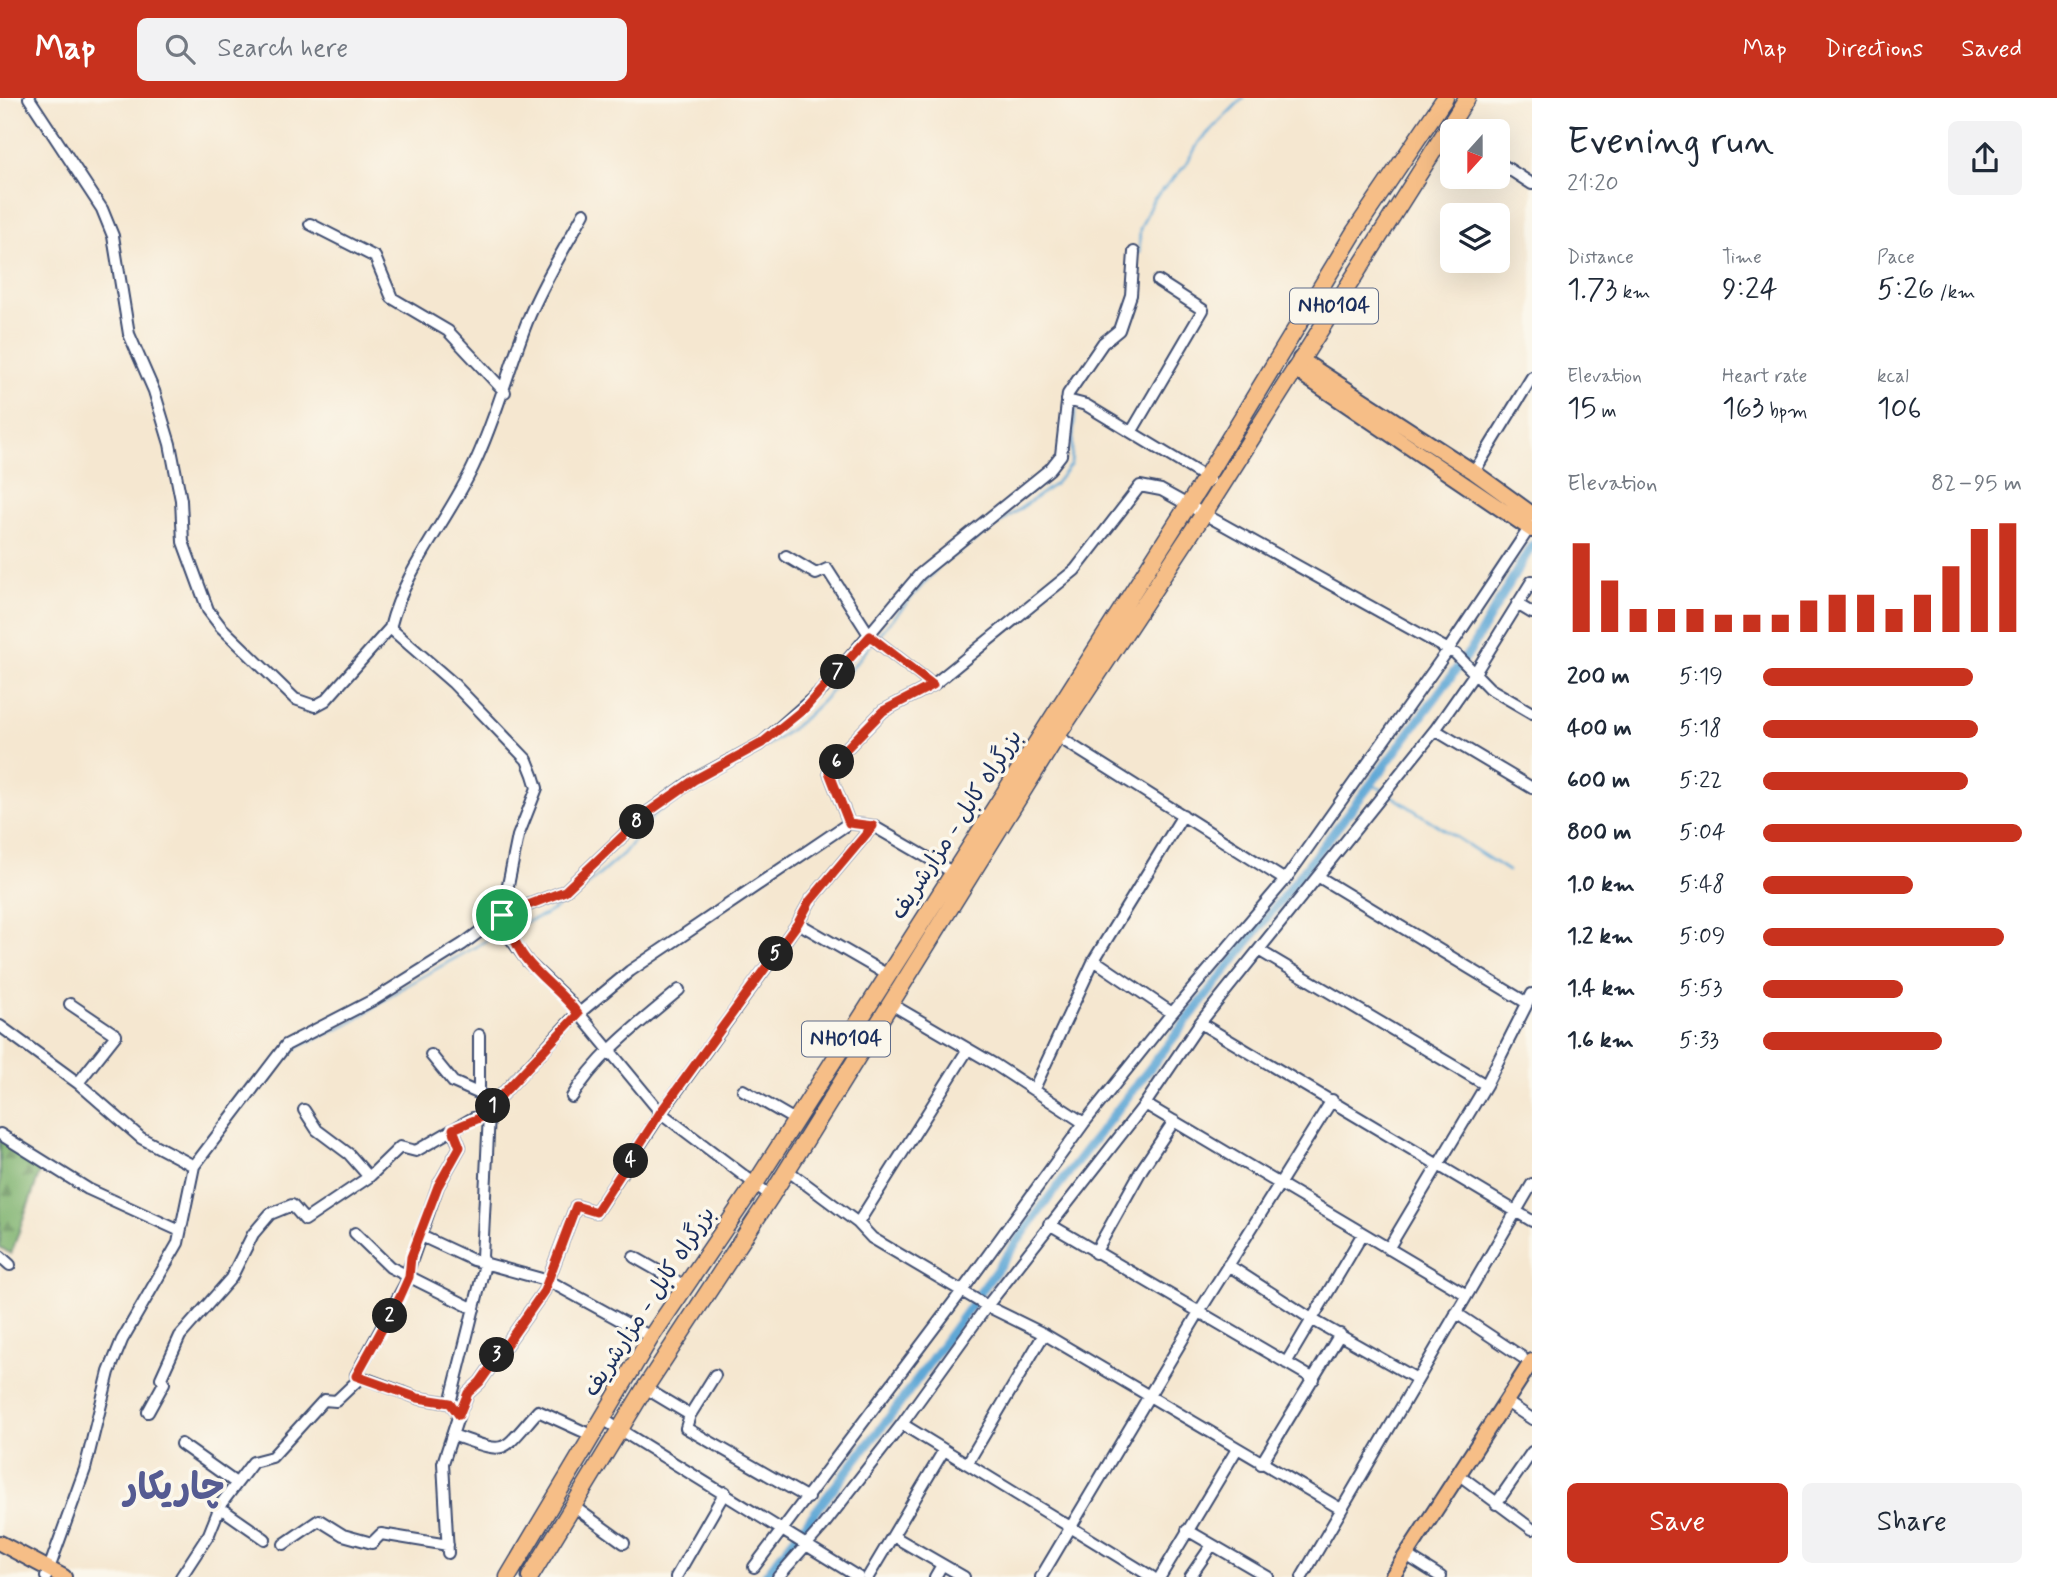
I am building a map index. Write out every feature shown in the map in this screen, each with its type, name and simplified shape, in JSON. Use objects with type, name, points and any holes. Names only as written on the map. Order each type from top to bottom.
[{"type":"highway","name":"بزرگراه کابل - مزارشریف","points":[[508,1577],[651,1337],[755,1184],[1206,477],[1354,231],[1445,98]]},
{"type":"highway","name":"بزرگراه کابل - مزارشریف","points":[[1456,119],[1467,98]]},
{"type":"highway","name":"بزرگراه کابل - مزارشریف","points":[[530,1577],[645,1388],[787,1171],[1058,736],[1440,146]]},
{"type":"main road","points":[[1297,364],[1474,472],[1531,524]]},
{"type":"main road","points":[[1297,364],[1531,524]]},
{"type":"main road","points":[[1392,1577],[1505,1401],[1527,1359]]},
{"type":"main road","points":[[0,1543],[47,1571],[64,1577]]},
{"type":"street","points":[[29,98],[102,209],[113,236],[129,334],[154,391],[170,443],[181,500],[183,542],[208,610],[295,699],[315,706],[326,700],[390,628],[397,601],[472,469],[505,391],[527,321],[584,213]]},
{"type":"street","points":[[1431,119],[1440,125]]},
{"type":"street","points":[[1510,170],[1532,184]]},
{"type":"street","points":[[310,224],[375,257],[392,298],[448,331],[505,391]]},
{"type":"street","points":[[47,1571],[85,1469],[109,1372],[122,1340],[178,1243],[178,1230],[194,1166],[286,1045],[375,999],[505,920],[565,891],[647,813],[694,780],[762,743],[805,708],[874,639],[920,574],[1050,469],[1060,455],[1066,400],[1103,343],[1119,330],[1131,295],[1134,252]]},
{"type":"street","points":[[1132,431],[1203,310],[1158,281]]},
{"type":"street","points":[[1474,472],[1532,377]]},
{"type":"street","points":[[1066,400],[1086,405],[1220,487]]},
{"type":"street","points":[[849,823],[829,772],[845,750],[883,711],[933,685],[1075,570],[1140,486],[1161,490],[1188,503],[1203,515],[1452,652],[1489,688],[1532,713]]},
{"type":"street","points":[[754,1567],[793,1537],[902,1424],[975,1298],[1004,1229],[1172,1013],[1285,880],[1452,652],[1531,524]]},
{"type":"street","points":[[786,556],[816,574],[827,569],[874,639],[933,685]]},
{"type":"street","points":[[778,1577],[808,1498],[975,1298],[1049,1224],[1145,1104],[1200,1023],[1319,877],[1378,796],[1392,786],[1435,730],[1532,581]]},
{"type":"street","points":[[1517,604],[1532,613]]},
{"type":"street","points":[[390,628],[462,693],[527,760],[533,775],[537,788],[515,847],[505,920],[511,939],[528,962],[609,1049],[660,1113],[771,1196]]},
{"type":"street","points":[[1435,730],[1532,788]]},
{"type":"street","points":[[1058,736],[1285,880]]},
{"type":"street","points":[[1034,1089],[1094,960],[1183,815]]},
{"type":"street","points":[[450,1403],[485,1264],[482,1257],[489,1114],[496,1101],[578,1014],[630,971],[849,823],[873,826],[954,873]]},
{"type":"street","points":[[284,1544],[319,1520],[344,1535],[372,1542],[381,1534],[448,1549],[443,1463],[459,1415],[468,1393],[520,1328],[549,1281],[576,1206],[596,1212],[660,1113],[798,923],[810,901],[873,826]]},
{"type":"street","points":[[1319,877],[1530,998],[1486,1085],[1388,1249]]},
{"type":"street","points":[[798,923],[888,975]]},
{"type":"street","points":[[1260,951],[1486,1085]]},
{"type":"street","points":[[1094,960],[1172,1013]]},
{"type":"street","points":[[572,1097],[589,1071],[609,1049],[679,990]]},
{"type":"street","points":[[891,1003],[1034,1089],[1084,1123]]},
{"type":"street","points":[[69,1004],[116,1035],[78,1083]]},
{"type":"street","points":[[1200,1023],[1532,1221]]},
{"type":"street","points":[[2,1031],[78,1083],[141,1138],[194,1166]]},
{"type":"street","points":[[479,1035],[479,1091]]},
{"type":"street","points":[[858,1223],[968,1049]]},
{"type":"street","points":[[431,1055],[453,1082],[479,1091],[496,1101]]},
{"type":"street","points":[[743,1090],[795,1119]]},
{"type":"street","points":[[1041,1577],[1199,1312],[1332,1100]]},
{"type":"street","points":[[1145,1104],[1466,1295]]},
{"type":"street","points":[[304,1110],[317,1130],[349,1154],[369,1177]]},
{"type":"street","points":[[148,1412],[164,1383],[161,1378],[180,1335],[231,1278],[253,1234],[270,1214],[292,1205],[305,1220],[369,1177],[400,1147],[416,1152],[453,1129],[489,1114]]},
{"type":"street","points":[[1095,1253],[1142,1169],[1174,1121]]},
{"type":"street","points":[[181,1577],[209,1534],[221,1504],[253,1462],[272,1457],[324,1400],[336,1401],[357,1381],[356,1376],[408,1275],[419,1235],[438,1186],[460,1147],[453,1129]]},
{"type":"street","points":[[0,1134],[88,1189],[178,1230]]},
{"type":"street","points":[[787,1171],[858,1223],[872,1238],[975,1298],[1044,1334],[1341,1509]]},
{"type":"street","points":[[1301,1577],[1532,1184]]},
{"type":"street","points":[[1049,1224],[1314,1379]]},
{"type":"street","points":[[355,1233],[390,1267],[474,1309]]},
{"type":"street","points":[[419,1235],[485,1264],[549,1281],[651,1337]]},
{"type":"street","points":[[1286,1363],[1362,1235]]},
{"type":"street","points":[[0,1256],[10,1265]]},
{"type":"street","points":[[634,1257],[685,1286]]},
{"type":"street","points":[[1228,1265],[1313,1320],[1418,1379]]},
{"type":"street","points":[[1456,1313],[1527,1359]]},
{"type":"street","points":[[967,1464],[1044,1334]]},
{"type":"street","points":[[1261,1464],[1340,1334]]},
{"type":"street","points":[[715,1375],[690,1415],[686,1424],[689,1431],[808,1498]]},
{"type":"street","points":[[356,1376],[418,1398],[450,1403],[459,1415]]},
{"type":"street","points":[[645,1388],[690,1415]]},
{"type":"street","points":[[1505,1401],[1532,1419]]},
{"type":"street","points":[[452,1435],[498,1450],[506,1447],[538,1411],[591,1434]]},
{"type":"street","points":[[601,1418],[725,1492],[858,1577]]},
{"type":"street","points":[[902,1424],[1152,1577]]},
{"type":"street","points":[[181,1444],[236,1483]]},
{"type":"street","points":[[1160,1577],[1237,1449]]},
{"type":"street","points":[[868,1577],[944,1450]]},
{"type":"street","points":[[1496,1504],[1532,1452]]},
{"type":"street","points":[[1458,1474],[1532,1529]]},
{"type":"street","points":[[676,1577],[725,1492]]},
{"type":"street","points":[[221,1504],[222,1509],[265,1539]]},
{"type":"street","points":[[572,1506],[624,1543]]},
{"type":"street","points":[[1187,1530],[1268,1577]]},
{"type":"street","points":[[893,1536],[964,1577]]},
{"type":"street","points":[[1191,1577],[1212,1545]]},
{"type":"street","points":[[1406,1555],[1441,1577]]},
{"type":"street","points":[[936,1577],[942,1565]]},
{"type":"green space","points":[[0,1140],[41,1169],[11,1254],[0,1247]]},
{"type":"waterway","points":[[1139,253],[1140,229],[1153,200],[1185,166],[1199,142],[1243,98]]},
{"type":"waterway","points":[[1131,311],[1136,301],[1138,270]]},
{"type":"waterway","points":[[877,637],[940,565],[1055,484],[1071,464],[1075,410]]},
{"type":"waterway","points":[[764,1577],[895,1410],[1048,1199],[1371,784],[1470,651],[1532,545]]},
{"type":"waterway","points":[[766,746],[811,712],[837,686],[873,642]]},
{"type":"waterway","points":[[704,780],[754,753]]},
{"type":"waterway","points":[[1371,784],[1383,790]]},
{"type":"waterway","points":[[1389,794],[1508,871]]},
{"type":"waterway","points":[[513,927],[545,915],[574,897],[623,854],[655,814],[681,795]]},
{"type":"waterway","points":[[263,1083],[298,1047],[349,1024],[404,987],[507,929]]},
{"type":"district","name":"چاریکار","points":[[174,1489]]},
{"type":"route","points":[[870,636],[933,685],[883,711],[845,750],[829,772],[849,823],[873,826],[810,901],[798,923],[660,1113],[596,1212],[576,1206],[544,1291],[520,1328],[503,1345],[480,1382],[468,1393],[459,1415],[450,1403],[418,1398],[356,1376],[409,1277],[407,1274],[411,1257],[438,1186],[460,1147],[453,1129],[473,1118],[489,1114],[496,1101],[578,1014],[567,999],[528,962],[511,939],[508,924],[502,915],[565,891],[647,813],[694,780],[762,743],[805,708],[870,636]]}]
